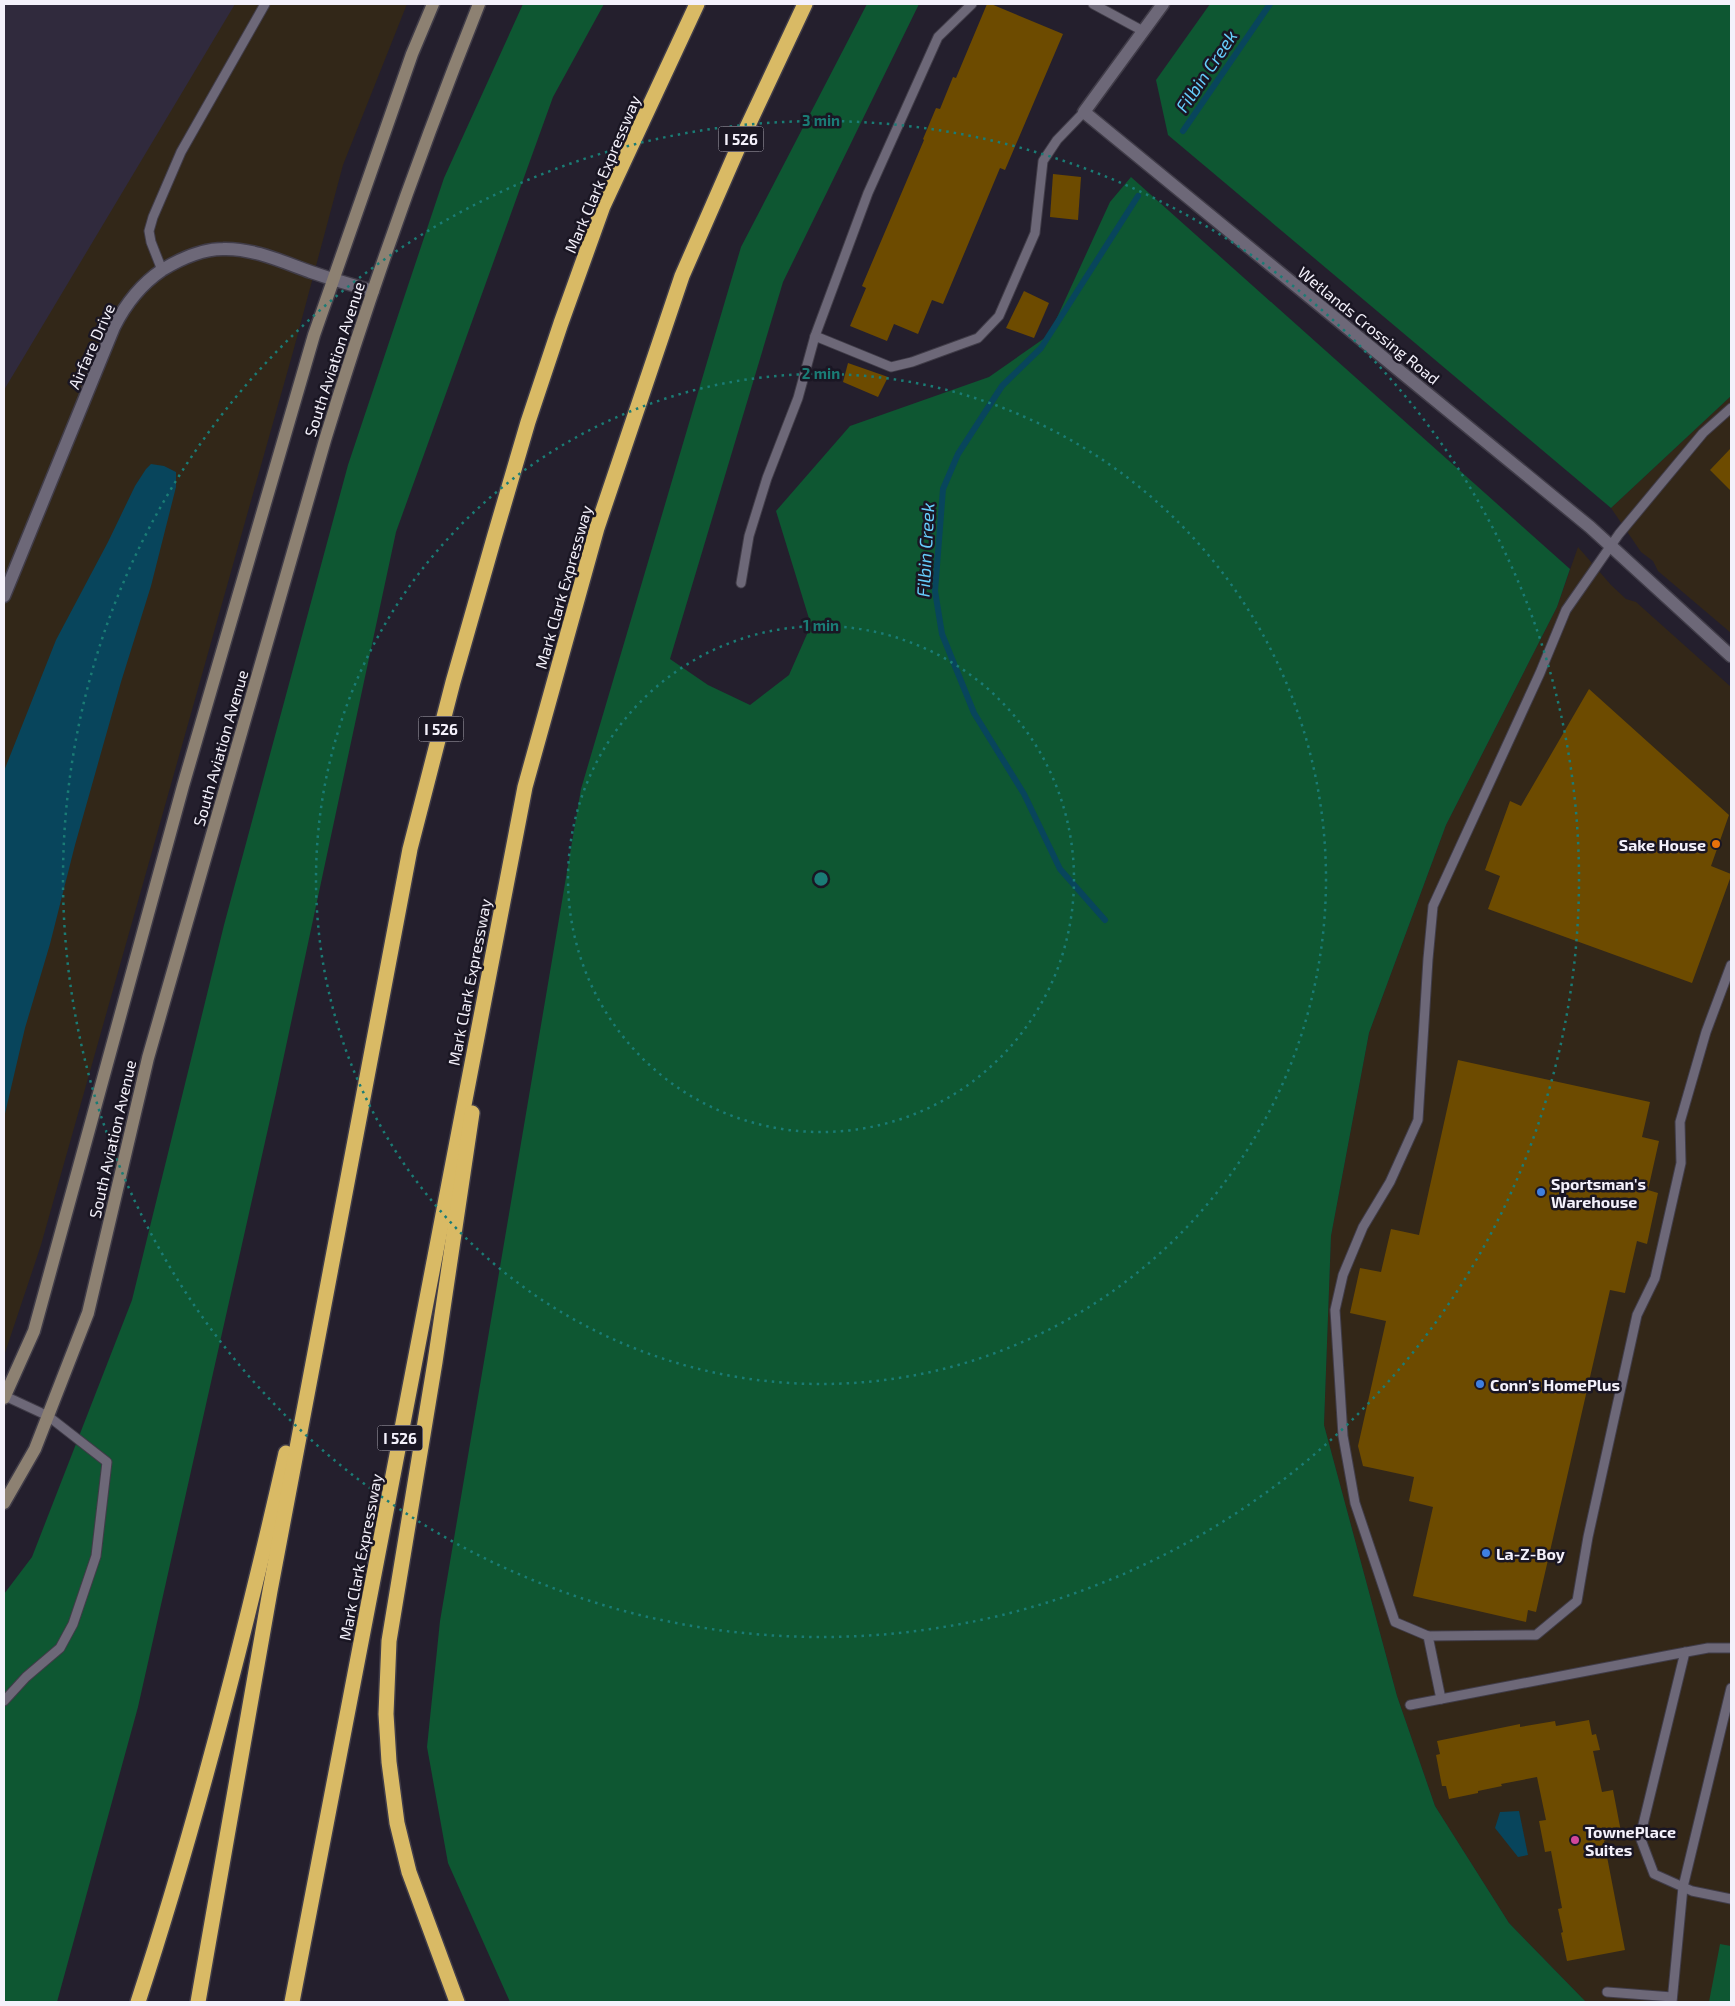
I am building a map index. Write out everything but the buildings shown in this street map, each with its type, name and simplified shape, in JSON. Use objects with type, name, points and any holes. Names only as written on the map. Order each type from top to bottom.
[{"type":"highway","name":"Mark Clark Expressway","points":[[198,2002],[270,1591],[410,850],[453,682],[494,538],[528,422],[561,322],[604,206],[697,4]]},
{"type":"highway","name":"Mark Clark Expressway","points":[[292,2002],[525,787],[597,528],[682,276],[744,134],[805,4]]},
{"type":"highway","points":[[457,2002],[409,1872],[397,1823],[389,1762],[386,1714],[389,1642],[435,1362],[508,874]]},
{"type":"highway","points":[[138,2002],[168,1910],[256,1587],[341,1218]]},
{"type":"street","name":"South Aviation Avenue","points":[[4,1397],[34,1331],[182,786],[281,446],[332,280],[412,54],[433,4]]},
{"type":"street","name":"South Aviation Avenue","points":[[4,1503],[35,1449],[88,1313],[148,1058],[326,440],[373,291],[410,184],[479,4]]},
{"type":"street","points":[[1084,112],[1163,4]]},
{"type":"street","name":"Wetlands Crossing Road","points":[[1084,112],[1610,546],[1731,656]]},
{"type":"street","name":"Airfare Drive","points":[[4,596],[120,315],[135,292],[162,270],[198,253],[222,248],[258,254],[332,280],[373,291]]},
{"type":"lane","points":[[162,270],[151,242],[149,231],[152,217],[181,152],[265,4]]},
{"type":"lane","points":[[741,583],[750,536],[767,478],[798,398],[815,336],[868,193],[938,37],[972,4]]},
{"type":"lane","points":[[1094,4],[1143,31]]},
{"type":"lane","points":[[815,336],[891,367],[912,362],[978,338],[999,316],[1035,233],[1043,160],[1057,140],[1084,112]]},
{"type":"lane","points":[[1731,408],[1703,433],[1610,546],[1566,610],[1540,673],[1433,906],[1418,1120],[1390,1182],[1363,1228],[1342,1275],[1335,1310],[1343,1436],[1356,1503],[1395,1622],[1428,1636],[1536,1635],[1577,1601],[1588,1537],[1638,1315],[1655,1278],[1681,1163],[1680,1122],[1706,1032],[1731,965]]},
{"type":"lane","points":[[4,1397],[48,1416],[107,1462],[96,1556],[73,1624],[60,1648],[26,1677],[4,1701]]},
{"type":"lane","points":[[1428,1636],[1441,1699]]},
{"type":"lane","points":[[1410,1706],[1685,1652],[1708,1648],[1731,1648]]},
{"type":"lane","points":[[1685,1652],[1640,1837],[1654,1874],[1692,1892],[1731,1900]]},
{"type":"lane","points":[[1607,1992],[1672,2000],[1683,1887],[1731,1688]]},
{"type":"shaded area","points":[[4,4],[407,4],[343,165],[293,352],[41,1245],[4,1356]]},
{"type":"shaded area","points":[[4,4],[235,4],[4,390]]},
{"type":"shaded area","points":[[1731,396],[1731,633],[1658,571],[1653,561],[1641,552],[1611,508]]},
{"type":"shaded area","points":[[1578,547],[1611,585],[1626,599],[1636,602],[1731,687],[1731,2002],[1586,2002],[1509,1923],[1435,1806],[1397,1696],[1324,1425],[1331,1236],[1369,1033],[1446,825],[1557,607]]},
{"type":"green space","points":[[523,4],[604,4],[553,97],[396,532],[276,1093],[138,1707],[57,2002],[4,2002],[4,1594],[32,1557],[132,1300],[224,925],[348,465],[444,178]]},
{"type":"green space","points":[[867,4],[919,4],[783,282],[670,659],[708,685],[750,705],[789,675],[811,625],[776,511],[850,426],[989,377],[1049,335],[1110,202],[1131,177],[1570,569],[1557,607],[1446,825],[1369,1033],[1331,1236],[1324,1425],[1397,1696],[1435,1806],[1509,1923],[1586,2002],[510,2002],[448,1863],[427,1747],[440,1621],[581,789],[741,247]]},
{"type":"green space","points":[[1210,4],[1731,4],[1731,396],[1611,508],[1168,135],[1156,80]]},
{"type":"green space","points":[[1720,1944],[1731,1946],[1731,2002],[1709,2002]]},
{"type":"water","points":[[151,464],[164,466],[176,472],[176,487],[151,586],[121,682],[75,845],[50,944],[25,1028],[4,1118],[4,771],[56,640],[108,542],[135,486]]},
{"type":"water","points":[[1519,1811],[1528,1855],[1518,1857],[1495,1828],[1500,1812]]},
{"type":"waterway","name":"Filbin Creek","points":[[1183,131],[1270,4]]},
{"type":"waterway","name":"Filbin Creek","points":[[1105,920],[1060,869],[1024,794],[974,713],[942,634],[935,591],[943,489],[958,454],[1002,386],[1041,348],[1138,196]]},
{"type":"place","name":"Sake House","points":[[1716,844]]},
{"type":"place","name":"Sportsman's Warehouse","points":[[1541,1192]]},
{"type":"place","name":"Conn's HomePlus","points":[[1480,1384]]},
{"type":"place","name":"La-Z-Boy","points":[[1486,1553]]},
{"type":"place","name":"TownePlace Suites","points":[[1575,1840]]}]
